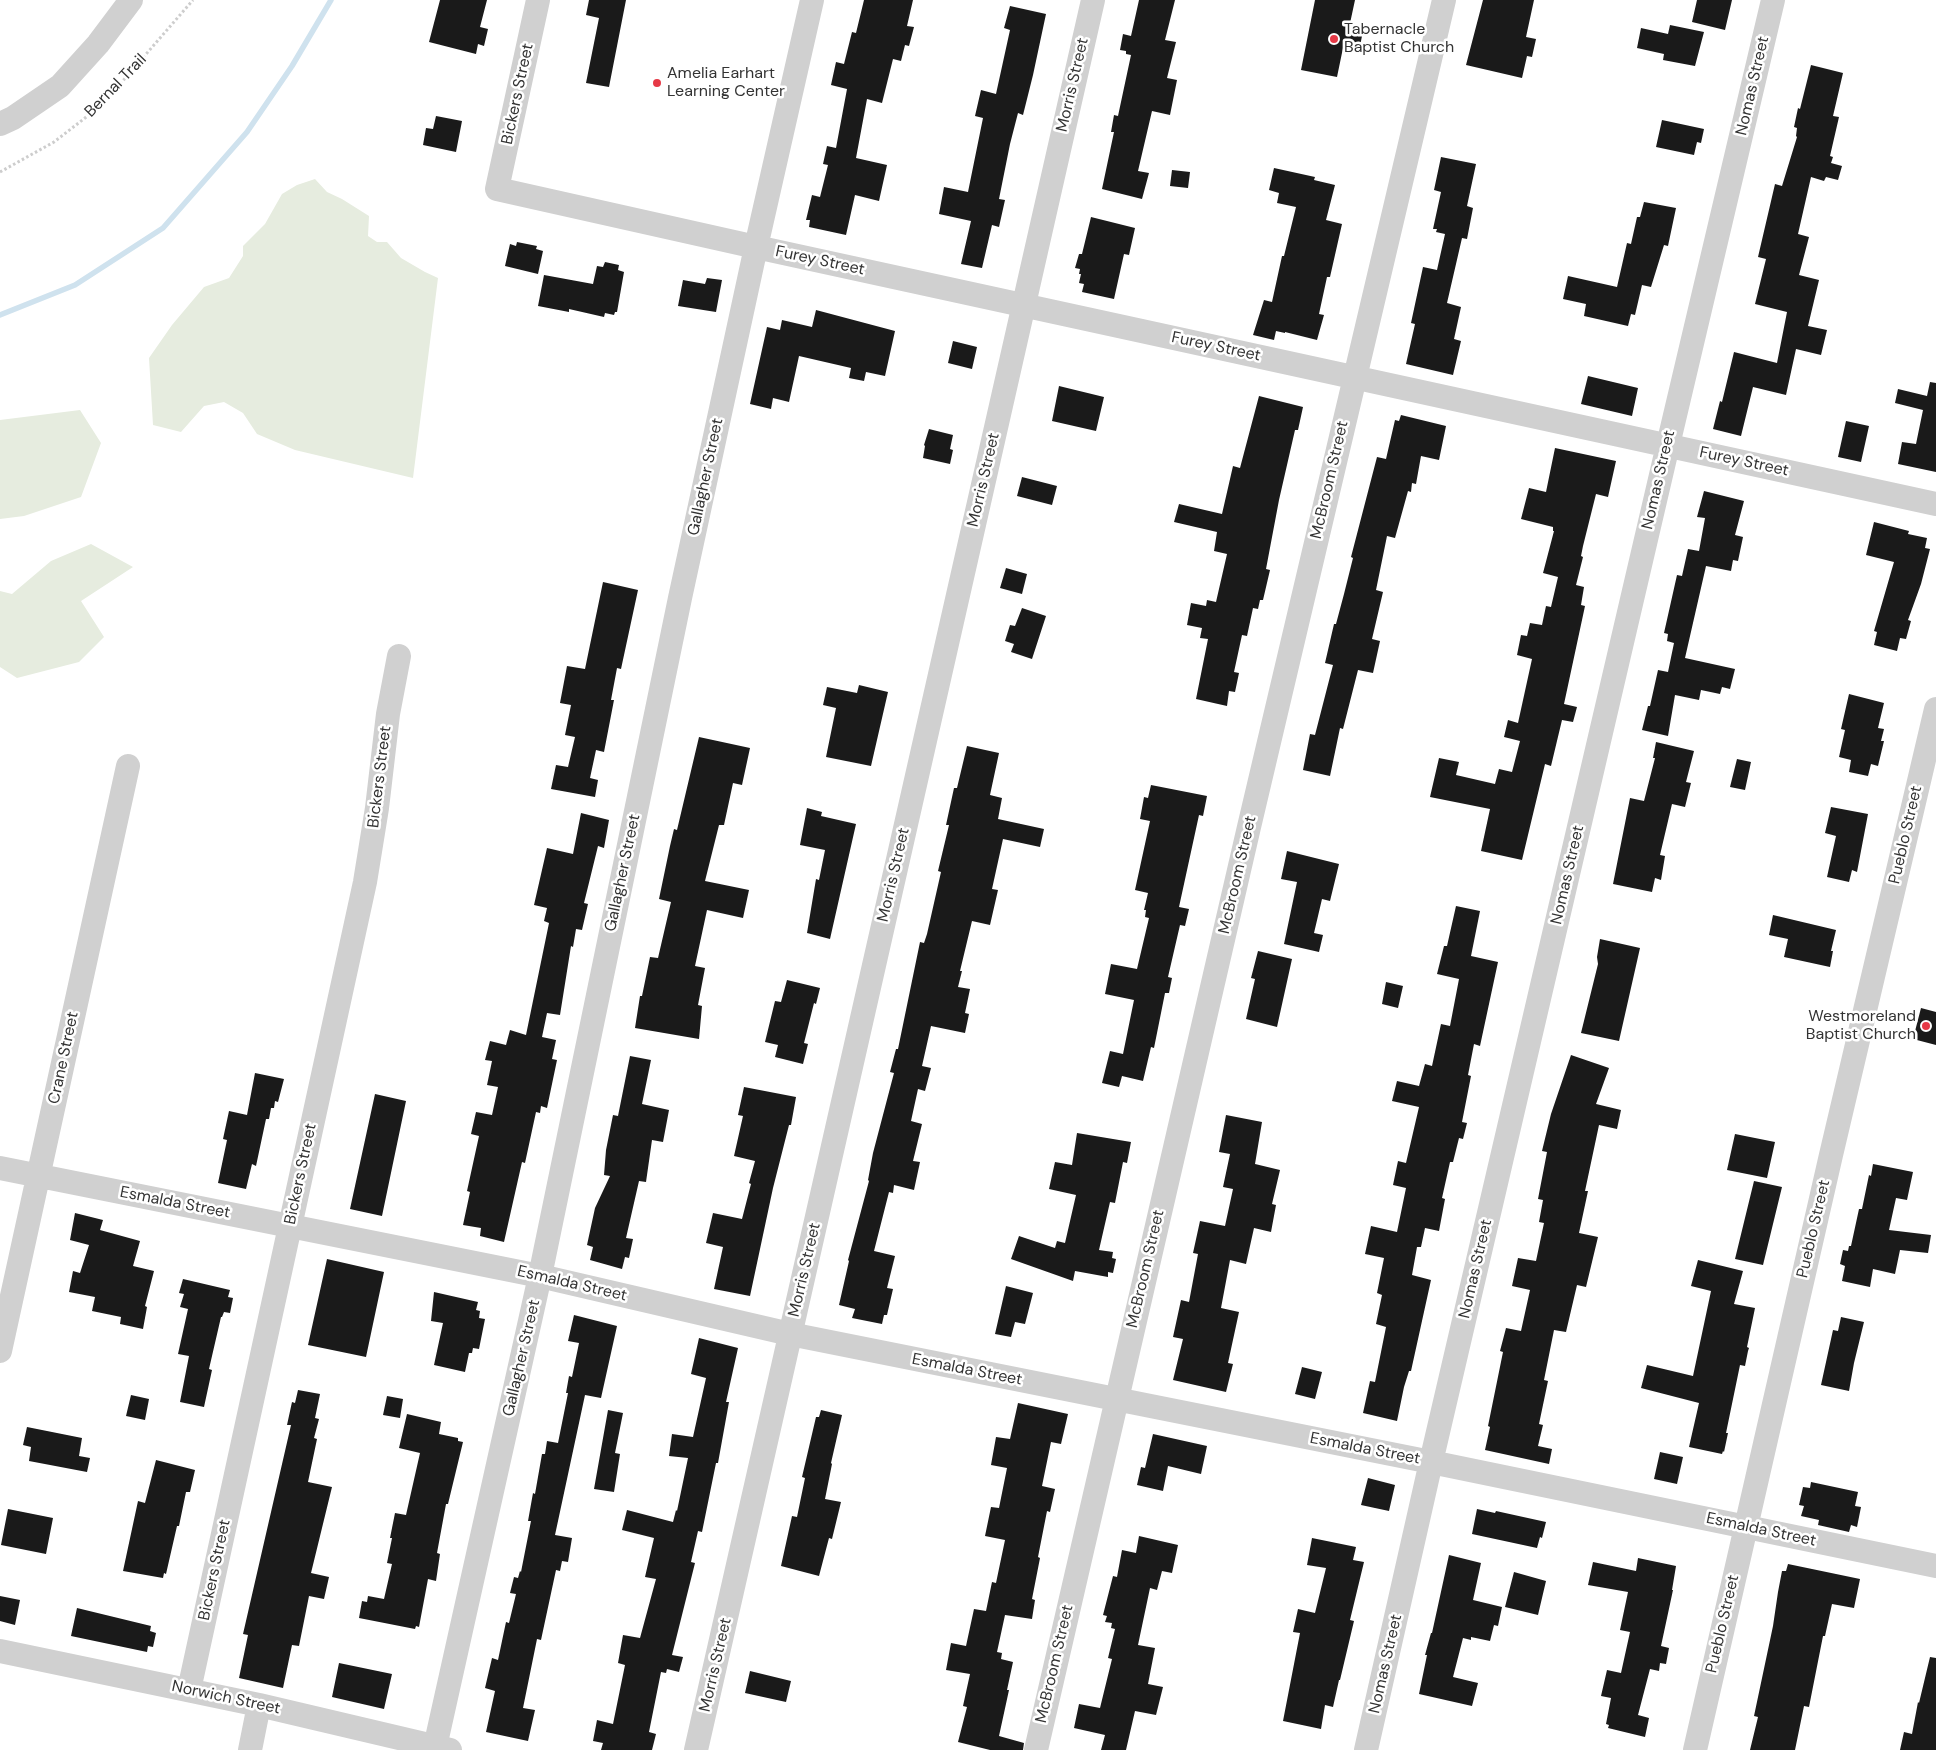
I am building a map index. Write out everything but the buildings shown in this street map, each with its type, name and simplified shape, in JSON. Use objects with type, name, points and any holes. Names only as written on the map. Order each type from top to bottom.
[{"type":"street","points":[[0,124],[13,118],[60,86],[98,44],[131,0]]},
{"type":"street","name":"Bickers Street","points":[[497,189],[538,0]]},
{"type":"street","name":"Gallagher Street","points":[[443,1748],[680,598],[812,0]]},
{"type":"street","name":"Morris Street","points":[[696,1750],[1092,0]]},
{"type":"street","name":"McBroom Street","points":[[1036,1750],[1249,827],[1444,0]]},
{"type":"street","name":"Nomas Street","points":[[1366,1750],[1431,1462],[1773,0]]},
{"type":"street","name":"Furey Street","points":[[497,189],[1936,504]]},
{"type":"street","name":"Bickers Street","points":[[189,1690],[364,882],[377,808],[388,714],[399,656]]},
{"type":"street","name":"Pueblo Street","points":[[1695,1750],[1831,1155],[1936,710]]},
{"type":"street","name":"Crane Street","points":[[0,1351],[128,766]]},
{"type":"street","name":"Esmalda Street","points":[[0,1168],[540,1276],[790,1334],[1431,1462],[1936,1566]]},
{"type":"street","name":"Norwich Street","points":[[0,1651],[259,1705],[443,1748]]},
{"type":"street","points":[[250,1750],[259,1705]]},
{"type":"path","name":"Bernal Trail","points":[[0,172],[54,142],[102,104],[132,72],[193,0]]},
{"type":"shaded area","points":[[315,179],[327,192],[369,216],[368,236],[377,242],[387,242],[401,258],[438,278],[413,478],[295,450],[257,434],[243,413],[224,402],[204,406],[181,432],[153,425],[149,358],[172,325],[204,287],[229,278],[243,256],[243,246],[265,224],[282,194],[297,185]]},
{"type":"shaded area","points":[[80,410],[101,443],[81,497],[24,516],[0,519],[0,420]]},
{"type":"shaded area","points":[[91,544],[133,567],[81,601],[104,637],[79,662],[17,678],[0,667],[0,591],[12,594],[51,561]]},
{"type":"waterway","points":[[0,315],[75,285],[163,228],[247,132],[292,66],[331,0]]},
{"type":"place","name":"Tabernacle Baptist Church","points":[[1334,39]]},
{"type":"place","name":"Amelia Earhart Learning Center","points":[[657,83]]},
{"type":"place","name":"Westmoreland Baptist Church","points":[[1926,1026]]}]
